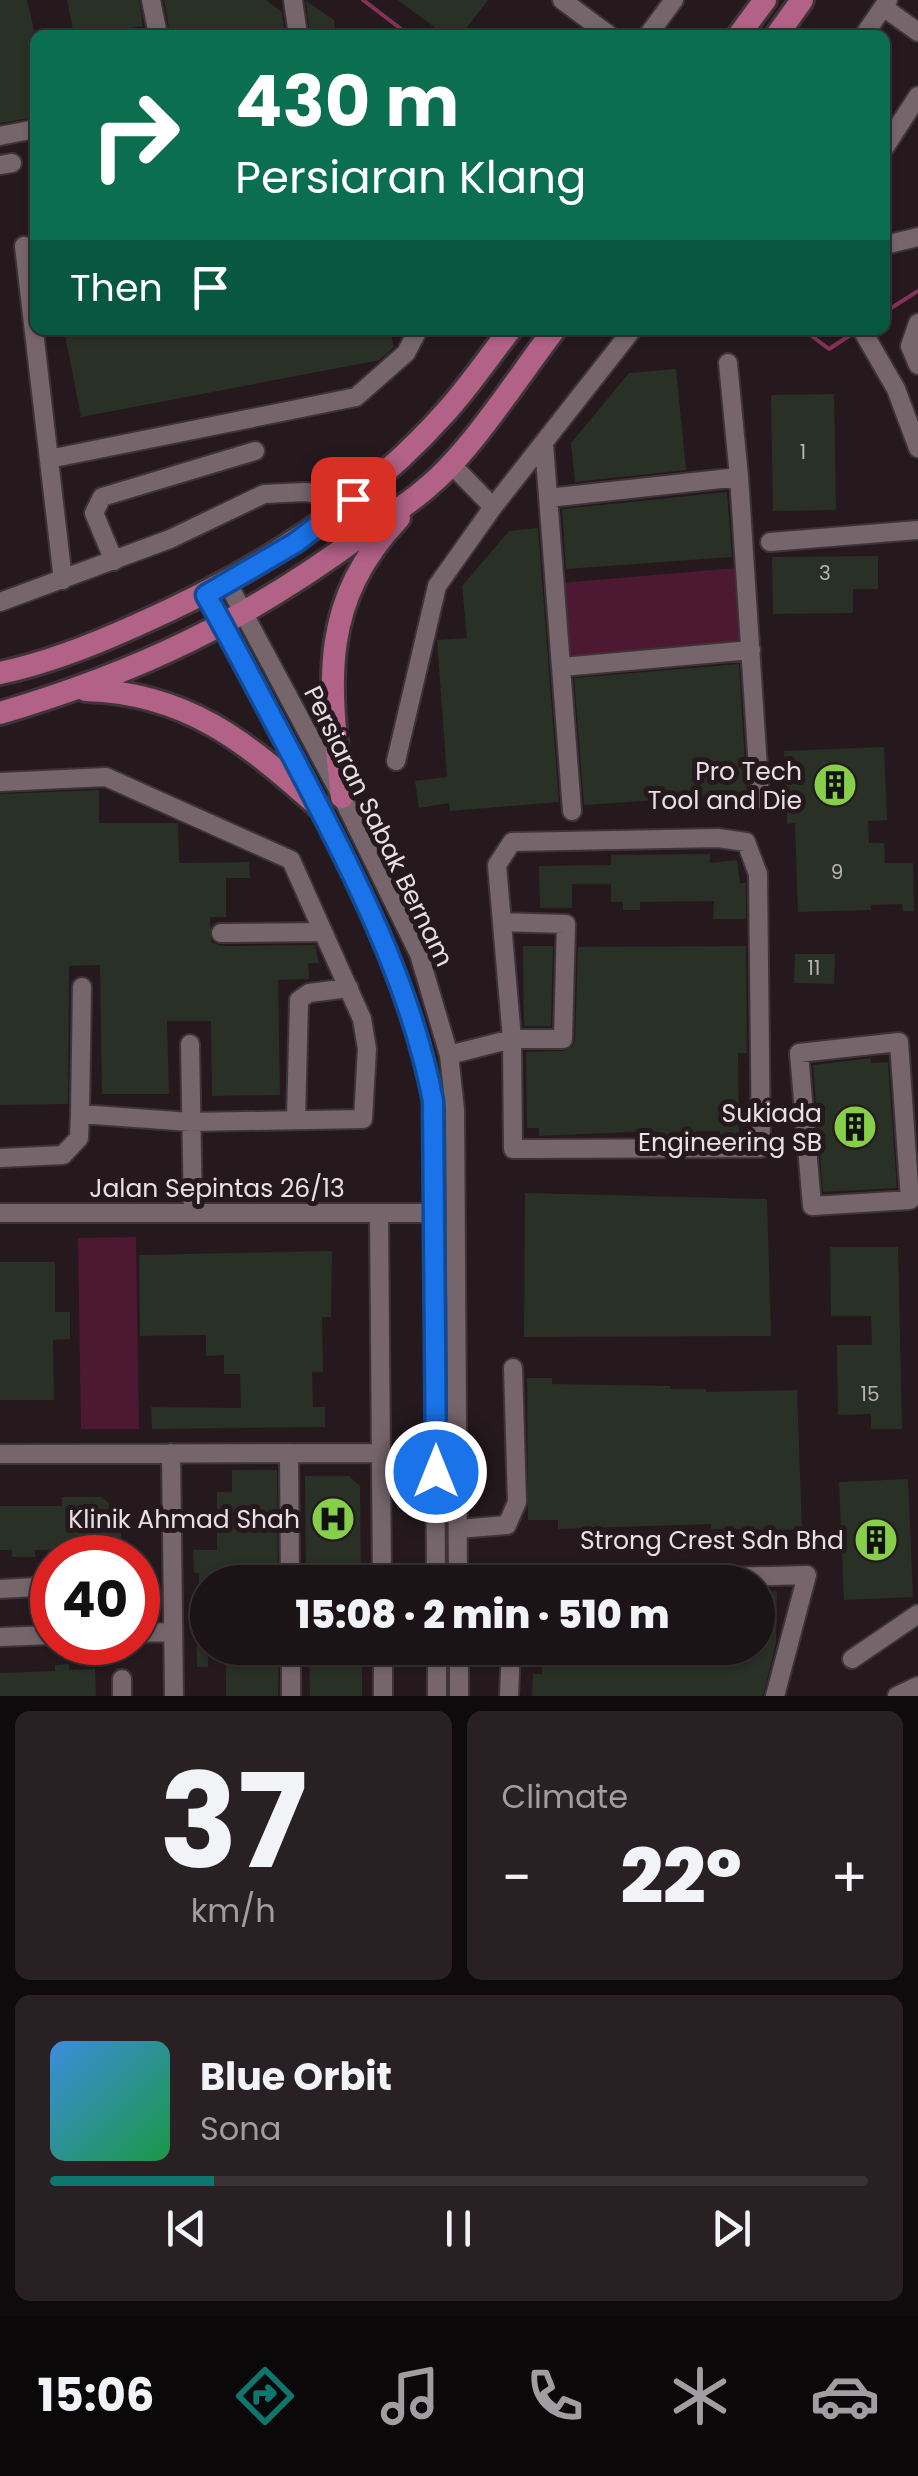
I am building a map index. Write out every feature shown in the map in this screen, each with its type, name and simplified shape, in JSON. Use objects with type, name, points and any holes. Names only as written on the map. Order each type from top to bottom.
[{"type":"main road","points":[[743,30],[766,0]]},
{"type":"main road","points":[[781,30],[802,0]]},
{"type":"main road","points":[[0,673],[82,650],[206,595],[295,543],[353,499],[444,415],[506,335]]},
{"type":"main road","points":[[342,798],[331,666],[336,630],[352,584],[372,552],[451,464],[550,335]]},
{"type":"main road","points":[[0,713],[174,651],[313,572],[429,486]]},
{"type":"main road","points":[[70,691],[105,691],[149,698],[204,718],[258,754],[318,806]]},
{"type":"street","points":[[151,0],[157,30]]},
{"type":"street","points":[[292,0],[297,30]]},
{"type":"street","points":[[562,0],[602,30]]},
{"type":"street","points":[[652,30],[674,0]]},
{"type":"street","points":[[868,30],[886,4],[918,32]]},
{"type":"street","points":[[890,139],[916,105]]},
{"type":"street","points":[[0,136],[30,130]]},
{"type":"street","points":[[890,243],[918,237]]},
{"type":"street","points":[[24,246],[30,299]]},
{"type":"street","points":[[918,322],[910,346],[918,364]]},
{"type":"street","points":[[34,335],[63,580]]},
{"type":"street","points":[[48,458],[356,397],[406,352],[415,335]]},
{"type":"street","points":[[396,761],[437,586],[628,335]]},
{"type":"street","points":[[865,335],[913,413],[918,448]]},
{"type":"street","points":[[728,363],[740,477],[760,799]]},
{"type":"street","points":[[544,444],[572,811]]},
{"type":"street","points":[[114,561],[94,513],[102,497],[256,451]]},
{"type":"street","points":[[451,464],[494,507]]},
{"type":"street","points":[[548,498],[740,477]]},
{"type":"street","points":[[0,602],[170,539],[264,494],[305,492],[353,499]]},
{"type":"street","points":[[770,542],[918,530]]},
{"type":"street","name":"Persiaran Sabak Bernam","points":[[227,582],[342,798],[419,954],[449,1056],[455,1110],[458,1565]]},
{"type":"street","name":"Persiaran Sabak Bernam","points":[[206,595],[318,806],[384,942],[424,1051],[433,1101],[436,1565]]},
{"type":"street","points":[[562,667],[751,650]]},
{"type":"street","points":[[0,782],[106,778],[291,860],[362,1019],[366,1049],[363,1119],[192,1122],[80,1114]]},
{"type":"street","points":[[718,838],[746,842],[758,874],[761,1148],[513,1150],[512,1039],[497,865],[512,842],[718,838]]},
{"type":"street","points":[[449,1056],[512,1039],[563,1039],[566,924],[503,922]]},
{"type":"street","points":[[221,933],[323,932]]},
{"type":"street","points":[[0,1158],[63,1155],[80,1138],[82,986]]},
{"type":"street","points":[[296,1120],[299,1000],[309,993],[348,988]]},
{"type":"street","points":[[899,1042],[909,1053],[910,1200],[812,1206],[799,1053],[899,1042]]},
{"type":"street","points":[[190,1044],[193,1213]]},
{"type":"street","points":[[379,1213],[382,1565]]},
{"type":"street","name":"Jalan Sepintas 26/13","points":[[0,1214],[434,1213]]},
{"type":"street","points":[[458,1530],[507,1525],[516,1502],[513,1368]]},
{"type":"street","points":[[289,1453],[290,1565]]},
{"type":"street","points":[[0,1454],[381,1453]]},
{"type":"street","points":[[172,1454],[174,1696]]},
{"type":"street","points":[[775,1575],[806,1574],[775,1696]]},
{"type":"street","points":[[0,1589],[30,1587]]},
{"type":"street","points":[[852,1659],[918,1614]]},
{"type":"street","points":[[160,1632],[173,1632]]},
{"type":"street","points":[[0,1637],[30,1636]]},
{"type":"street","points":[[291,1665],[291,1696]]},
{"type":"street","points":[[383,1665],[383,1696]]},
{"type":"street","points":[[437,1665],[437,1696]]},
{"type":"street","points":[[459,1665],[459,1696]]},
{"type":"street","points":[[509,1696],[510,1665]]},
{"type":"street","points":[[897,1696],[918,1686]]},
{"type":"shaded area","points":[[736,568],[744,647],[568,662],[561,583]]},
{"type":"shaded area","points":[[136,1237],[139,1429],[81,1429],[78,1238]]},
{"type":"building","points":[[0,0],[27,0],[34,30],[30,30],[30,118],[0,123]]},
{"type":"building","points":[[67,0],[139,0],[143,26],[73,30]]},
{"type":"building","points":[[164,0],[266,0],[282,12],[284,30],[169,30]]},
{"type":"building","points":[[398,0],[488,0],[465,30],[438,30]]},
{"type":"building","points":[[306,1],[334,20],[335,30],[309,30]]},
{"type":"building","points":[[65,335],[391,335],[394,347],[380,360],[81,417]]},
{"type":"building","points":[[676,369],[686,470],[575,482],[571,443],[629,373]]},
{"type":"building","points":[[834,394],[836,510],[773,511],[771,395]]},
{"type":"building","points":[[727,492],[732,557],[566,569],[562,509]]},
{"type":"building","points":[[538,528],[559,802],[450,811],[449,803],[419,808],[415,781],[447,777],[437,640],[467,638],[462,586],[509,531]]},
{"type":"building","points":[[878,556],[878,589],[853,589],[853,613],[773,614],[772,557]]},
{"type":"building","points":[[739,664],[747,794],[584,805],[574,678]]},
{"type":"building","points":[[884,747],[887,820],[868,821],[869,843],[884,843],[885,863],[913,863],[914,911],[903,911],[902,904],[871,905],[871,910],[798,912],[795,823],[787,824],[784,751]]},
{"type":"building","points":[[99,790],[99,823],[178,823],[179,863],[249,862],[250,878],[226,878],[226,917],[210,917],[211,942],[221,946],[315,945],[319,963],[308,963],[309,979],[278,980],[280,1095],[212,1096],[211,1021],[167,1021],[169,1094],[102,1094],[100,965],[69,966],[68,1104],[0,1105],[0,794]]},
{"type":"building","points":[[710,854],[710,863],[737,860],[740,883],[746,883],[746,919],[713,919],[714,901],[640,902],[640,910],[623,910],[623,902],[611,902],[611,884],[572,884],[572,908],[540,908],[539,866],[611,865],[611,855]]},
{"type":"building","points":[[523,946],[553,946],[551,1026],[524,1026]]},
{"type":"building","points":[[746,946],[747,1053],[738,1053],[739,1136],[696,1131],[696,1136],[653,1136],[653,1131],[539,1136],[539,1128],[527,1128],[526,1052],[564,1051],[575,1040],[578,947]]},
{"type":"building","points":[[795,954],[835,954],[834,984],[794,983]]},
{"type":"building","name":"Sukiada Engineering SB","points":[[871,1058],[871,1063],[888,1062],[897,1188],[823,1192],[813,1065]]},
{"type":"building","points":[[525,1193],[767,1199],[771,1336],[524,1337]]},
{"type":"building","points":[[830,1247],[898,1247],[902,1429],[871,1429],[871,1414],[838,1415],[837,1345],[872,1345],[871,1316],[831,1316]]},
{"type":"building","points":[[332,1251],[331,1317],[322,1317],[323,1372],[312,1372],[313,1407],[325,1407],[325,1427],[152,1429],[151,1407],[241,1408],[240,1374],[224,1374],[224,1355],[206,1356],[206,1335],[140,1336],[139,1255]]},
{"type":"building","points":[[0,1262],[55,1262],[55,1312],[70,1312],[70,1339],[53,1340],[54,1400],[0,1400]]},
{"type":"building","points":[[527,1378],[552,1378],[552,1384],[670,1386],[706,1392],[797,1390],[802,1530],[711,1529],[711,1524],[558,1529],[558,1520],[528,1520]]},
{"type":"building","points":[[232,1470],[277,1470],[278,1565],[194,1565],[193,1550],[217,1550],[217,1492],[232,1492]]},
{"type":"building","points":[[305,1476],[349,1476],[360,1486],[361,1565],[306,1565]]},
{"type":"building","name":"Strong Crest Sdn Bhd","points":[[908,1479],[913,1597],[844,1600],[839,1482]]},
{"type":"building","points":[[62,1497],[101,1497],[109,1503],[109,1523],[121,1523],[121,1535],[30,1535],[30,1557],[12,1557],[12,1550],[0,1550],[0,1506],[62,1506]]},
{"type":"building","points":[[775,1591],[777,1591],[775,1647]]},
{"type":"building","points":[[55,1665],[69,1665],[69,1670],[95,1669],[96,1696],[0,1696],[0,1673],[55,1671]]},
{"type":"building","points":[[226,1665],[279,1665],[278,1696],[226,1696]]},
{"type":"building","points":[[309,1665],[362,1665],[362,1696],[310,1696]]},
{"type":"building","points":[[542,1665],[771,1665],[763,1696],[532,1696],[533,1674],[542,1674]]},
{"type":"waterway","points":[[363,0],[402,30]]},
{"type":"waterway","points":[[890,309],[918,291]]},
{"type":"waterway","points":[[811,335],[829,349],[849,336]]},
{"type":"place","name":"Pro Tech Tool and Die","points":[[835,785]]},
{"type":"place","name":"Sukiada Engineering SB","points":[[855,1127]]},
{"type":"place","name":"Klinik Ahmad Shah","points":[[333,1519]]},
{"type":"place","name":"Strong Crest Sdn Bhd","points":[[876,1540]]},
{"type":"route","points":[[353,499],[295,543],[206,595],[318,806],[384,942],[424,1051],[433,1101],[436,1472]]}]
